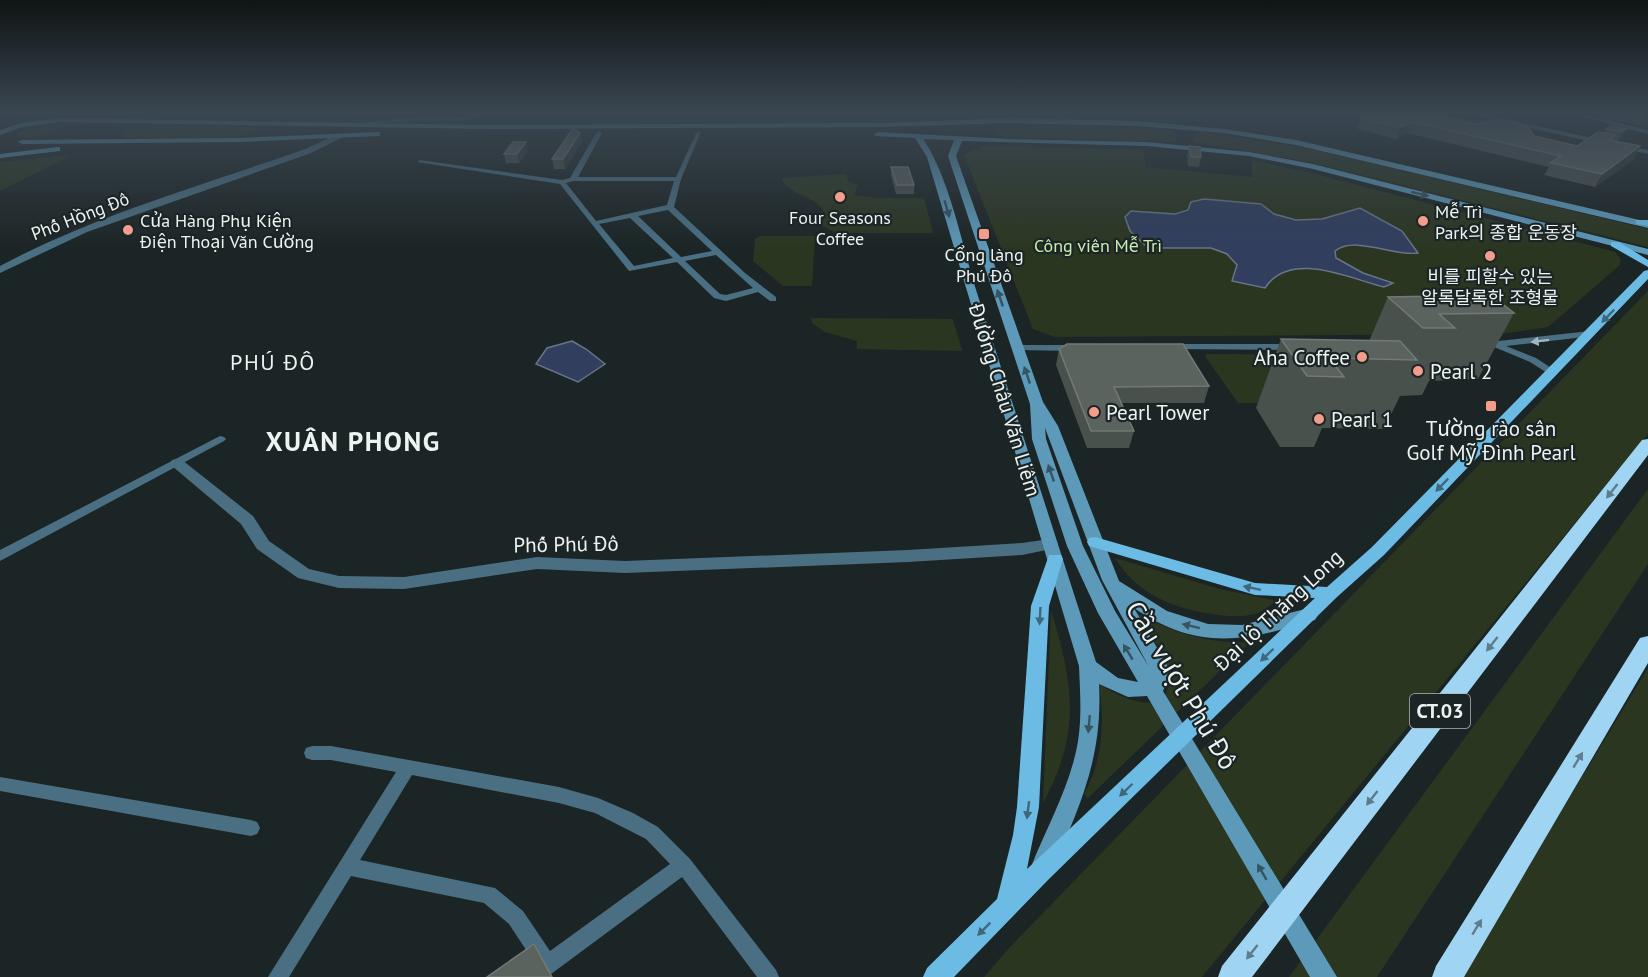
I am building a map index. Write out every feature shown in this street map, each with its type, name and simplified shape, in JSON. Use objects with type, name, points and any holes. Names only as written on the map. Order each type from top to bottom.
[{"type":"highway","name":"CT.03","points":[[1233,977],[1648,444]]},
{"type":"highway","points":[[1447,977],[1648,644]]},
{"type":"main road","name":"Đường Châu Văn Liêm","points":[[932,159],[1017,348],[1036,402],[1051,426],[1110,580],[1158,665],[1160,677],[1157,685],[1145,690],[1130,691],[1114,686],[1088,666]]},
{"type":"main road","name":"Đường Châu Văn Liêm","points":[[953,159],[971,249],[1052,552],[1088,666],[1091,702],[1088,742],[1078,776],[1040,872]]},
{"type":"main road","points":[[1279,159],[1648,252]]},
{"type":"main road","points":[[1371,159],[1645,223]]},
{"type":"main road","points":[[1615,244],[1648,264]]},
{"type":"main road","name":"Đại lộ Thăng Long","points":[[936,977],[1040,872],[1331,593],[1378,552],[1648,273]]},
{"type":"main road","name":"Cầu vượt Phú Đô","points":[[1036,402],[1039,439],[1076,546],[1107,613],[1324,977]]},
{"type":"main road","points":[[1095,542],[1256,589],[1331,593]]},
{"type":"main road","points":[[1007,905],[1024,835],[1028,807],[1040,606],[1052,552]]},
{"type":"main road","name":"Đường Châu Văn Liêm","points":[[1110,580],[1157,614],[1186,626],[1203,629],[1245,632],[1310,615]]},
{"type":"street","name":"Phố Hồng Đô","points":[[0,270],[35,251],[84,230],[286,159]]},
{"type":"street","points":[[565,185],[573,179],[585,159]]},
{"type":"street","points":[[670,207],[678,179],[687,159]]},
{"type":"street","points":[[420,162],[565,185],[614,180]]},
{"type":"street","points":[[573,179],[678,179]]},
{"type":"street","points":[[565,185],[632,269],[717,252]]},
{"type":"street","points":[[595,223],[670,207]]},
{"type":"street","points":[[670,207],[717,252],[773,299]]},
{"type":"street","points":[[632,215],[717,296],[726,298],[759,289]]},
{"type":"street","points":[[1470,346],[1489,346],[1590,334]]},
{"type":"street","points":[[1489,346],[1519,353],[1551,373]]},
{"type":"street","points":[[1158,347],[1303,347]]},
{"type":"street","points":[[1017,348],[1082,348]]},
{"type":"street","points":[[0,556],[220,439]]},
{"type":"street","name":"Phố Phú Đô","points":[[177,463],[247,520],[263,545],[304,574],[339,582],[404,583],[537,563],[625,567],[908,556],[1022,549],[1052,552]]},
{"type":"street","points":[[312,753],[330,753],[408,767],[559,795],[598,806],[652,833],[684,865],[769,977]]},
{"type":"street","points":[[278,977],[408,767]]},
{"type":"street","points":[[0,784],[251,828]]},
{"type":"street","points":[[530,977],[684,865]]},
{"type":"street","points":[[346,866],[488,895],[508,906],[523,924],[547,965]]},
{"type":"green space","points":[[35,159],[65,159],[0,191],[0,162]]},
{"type":"green space","name":"Công viên Mễ Trì","points":[[965,159],[1145,159],[1146,167],[1252,177],[1252,160],[1319,175],[1615,252],[1620,258],[1620,265],[1548,327],[1501,334],[1055,337],[1033,329]]},
{"type":"green space","points":[[1289,159],[1351,159],[1648,229],[1648,247]]},
{"type":"green space","points":[[846,174],[849,182],[858,185],[854,195],[877,198],[924,198],[933,233],[836,233],[810,219],[825,214],[811,199],[792,190],[782,180],[783,178]]},
{"type":"green space","points":[[760,236],[815,236],[812,286],[783,286],[753,261],[755,239]]},
{"type":"green space","points":[[1648,291],[1648,434],[1202,977],[984,977],[1009,948]]},
{"type":"green space","points":[[811,318],[953,319],[962,351],[857,349],[857,341],[825,332],[812,323]]},
{"type":"green space","points":[[1207,354],[1332,355],[1355,403],[1238,403],[1205,356]]},
{"type":"green space","points":[[1648,489],[1648,564],[1377,977],[1289,977]]},
{"type":"green space","points":[[1115,558],[1220,589],[1278,601],[1258,613],[1241,616],[1212,614],[1183,608],[1145,590],[1134,581]]},
{"type":"green space","points":[[1051,610],[1065,661],[1070,707],[1064,753],[1043,803]]},
{"type":"green space","points":[[1137,613],[1192,636],[1220,641],[1250,642],[1088,798],[1084,794],[1095,768],[1101,740],[1102,712],[1099,684],[1122,696],[1147,703],[1158,701],[1165,695],[1168,684],[1164,659]]},
{"type":"green space","points":[[1648,668],[1648,977],[1461,977]]},
{"type":"water","points":[[1204,199],[1261,204],[1274,214],[1296,220],[1322,219],[1360,208],[1402,231],[1418,253],[1353,245],[1335,251],[1336,258],[1363,273],[1393,283],[1384,287],[1338,274],[1305,268],[1290,270],[1276,276],[1265,288],[1232,281],[1237,265],[1227,254],[1211,248],[1148,248],[1130,231],[1125,217],[1131,211],[1175,214],[1188,210],[1191,202]]},
{"type":"water","points":[[572,341],[605,364],[578,382],[536,364],[547,348]]},
{"type":"building","points":[[1557,159],[1623,159],[1602,174],[1551,163]]},
{"type":"building","points":[[891,167],[908,167],[914,185],[897,185]]},
{"type":"building","points":[[1491,295],[1514,313],[1439,314],[1455,328],[1423,328],[1388,297]]},
{"type":"building","points":[[1281,339],[1400,341],[1417,360],[1329,358],[1344,377],[1307,376]]},
{"type":"building","name":"Pearl Tower","points":[[1067,344],[1183,344],[1209,386],[1114,387],[1134,431],[1091,431],[1059,349]]},
{"type":"building","points":[[534,944],[552,977],[487,977]]},
{"type":"place","name":"Four Seasons Coffee","points":[[840,197]]},
{"type":"place","name":"Mễ Trì Park의 종합 운동장","points":[[1423,221]]},
{"type":"place","name":"Cửa Hàng Phụ Kiện Điện Thoại Văn Cường","points":[[128,230]]},
{"type":"place","name":"Cổng làng Phú Đô","points":[[984,234]]},
{"type":"place","name":"비를 피할수 있는 알록달록한 조형물","points":[[1490,256]]},
{"type":"place","name":"Aha Coffee","points":[[1362,357]]},
{"type":"place","name":"Pearl 2","points":[[1418,371]]},
{"type":"place","name":"Tường rào sân Golf Mỹ Đình Pearl","points":[[1491,406]]},
{"type":"place","name":"Pearl Tower","points":[[1094,412]]},
{"type":"place","name":"Pearl 1","points":[[1319,419]]},
{"type":"district","name":"PHÚ ĐÔ","points":[[273,362]]},
{"type":"district","name":"XUÂN PHONG","points":[[353,441]]}]
